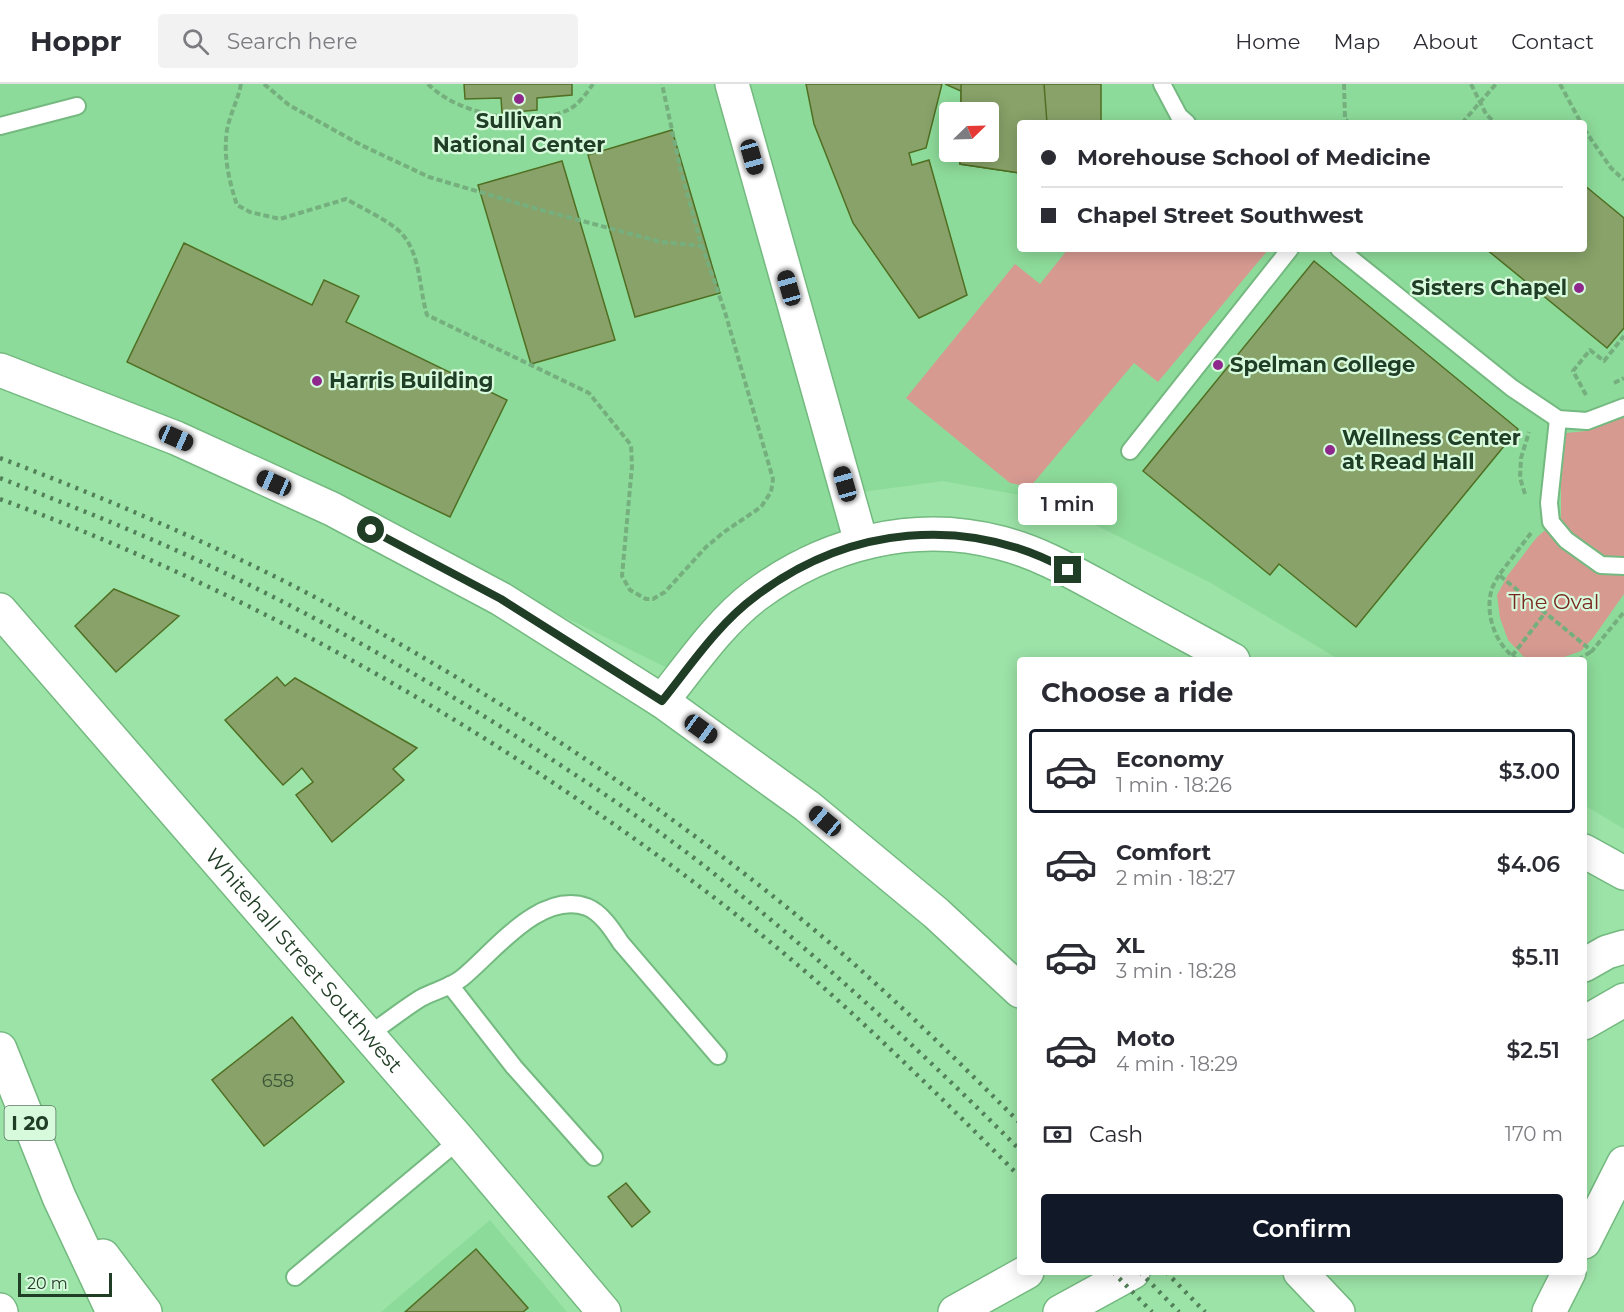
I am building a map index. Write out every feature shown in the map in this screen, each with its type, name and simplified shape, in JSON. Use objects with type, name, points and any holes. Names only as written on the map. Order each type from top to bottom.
[{"type":"main road","points":[[732,84],[861,542]]},
{"type":"main road","points":[[0,370],[176,438],[333,509],[501,599],[662,701],[807,806],[936,913],[1017,988]]},
{"type":"main road","points":[[662,701],[720,629],[755,596],[807,562],[861,542],[904,535],[954,534],[1001,543],[1047,559],[1227,657]]},
{"type":"main road","name":"Whitehall Street Southwest","points":[[0,610],[459,1140],[601,1311]]},
{"type":"main road","points":[[1587,853],[1624,873]]},
{"type":"main road","points":[[1587,963],[1607,952],[1624,947]]},
{"type":"main road","points":[[1587,1021],[1624,1000]]},
{"type":"main road","name":"I 20","points":[[0,1049],[59,1197],[113,1312]]},
{"type":"main road","points":[[1587,1236],[1624,1163]]},
{"type":"main road","points":[[59,1197],[145,1312]]},
{"type":"main road","points":[[956,1312],[1022,1275]]},
{"type":"main road","points":[[1060,1312],[1128,1275]]},
{"type":"main road","points":[[1303,1275],[1338,1312]]},
{"type":"main road","points":[[1549,1312],[1568,1275]]},
{"type":"lane","points":[[1162,84],[1179,116],[1184,120]]},
{"type":"lane","points":[[0,126],[77,106]]},
{"type":"lane","points":[[1130,451],[1288,252]]},
{"type":"lane","points":[[1343,252],[1512,388],[1558,419],[1587,421],[1624,407]]},
{"type":"lane","points":[[1558,419],[1549,503],[1551,522],[1566,540],[1600,565],[1624,566]]},
{"type":"lane","points":[[368,1035],[421,998],[460,980],[512,931],[536,915],[564,903],[588,908],[610,926],[621,943],[718,1056]]},
{"type":"lane","points":[[450,985],[514,1066],[594,1157]]},
{"type":"lane","points":[[294,1277],[459,1140]]},
{"type":"path","points":[[241,84],[227,129],[226,154],[231,186],[237,205],[250,212],[280,219],[310,208],[346,199],[401,232],[410,244],[427,315],[590,393],[631,445],[633,466],[621,576],[630,590],[646,599],[653,599],[665,592],[706,547],[760,507],[771,492],[772,479],[766,451],[680,167],[662,84]]},
{"type":"path","points":[[264,84],[289,105],[361,145],[429,177],[651,239],[703,246]]},
{"type":"path","points":[[428,84],[442,97],[465,108],[487,114],[527,117],[551,116],[570,109],[594,84]]},
{"type":"path","points":[[1344,84],[1346,120]]},
{"type":"path","points":[[1471,84],[1486,114],[1493,120]]},
{"type":"path","points":[[1465,120],[1496,84]]},
{"type":"path","points":[[1560,84],[1579,120]]},
{"type":"path","points":[[1587,133],[1611,168],[1624,180]]},
{"type":"path","points":[[1580,397],[1588,395],[1573,371],[1590,350],[1604,361],[1624,336]]},
{"type":"path","points":[[1605,387],[1624,378]]},
{"type":"path","points":[[1499,575],[1491,592],[1491,619],[1501,644],[1512,656],[1545,613]]},
{"type":"path","points":[[1583,657],[1592,651]]},
{"type":"shaded area","points":[[0,84],[729,84],[850,536],[796,548],[738,592],[671,670],[512,591],[0,360]]},
{"type":"shaded area","name":"Spelman College","points":[[735,84],[1624,84],[1624,829],[1587,807],[1587,657],[1335,657],[1209,582],[1046,500],[943,481],[848,494]]},
{"type":"shaded area","points":[[490,1220],[567,1312],[381,1312]]},
{"type":"green space","points":[[1066,252],[1266,252],[1158,382],[1134,363],[1030,487],[1010,483],[906,398],[1015,264],[1040,284]]},
{"type":"green space","name":"The Oval","points":[[1624,416],[1624,594],[1581,651],[1564,657],[1524,657],[1508,640],[1500,618],[1497,595],[1508,575],[1537,537],[1561,517],[1561,483],[1566,433],[1586,431]]},
{"type":"building","name":"Sullivan National Center","points":[[464,84],[572,84],[572,95],[537,98],[537,110],[502,113],[501,98],[465,99]]},
{"type":"building","points":[[806,84],[942,84],[926,148],[909,153],[912,165],[929,160],[967,295],[919,318],[853,223],[814,124]]},
{"type":"building","points":[[945,84],[1101,84],[1101,120],[1017,120],[1017,173],[960,164],[960,162],[999,162],[999,102],[961,102],[961,91]]},
{"type":"building","points":[[961,84],[1044,84],[1047,120],[1017,120],[1017,173],[960,164],[960,162],[999,162],[999,102],[961,102]]},
{"type":"building","points":[[672,130],[720,293],[635,317],[588,155]]},
{"type":"building","points":[[562,161],[615,340],[531,364],[478,185]]},
{"type":"building","name":"Sisters Chapel","points":[[1587,187],[1624,218],[1624,328],[1607,348],[1490,252],[1587,252]]},
{"type":"building","name":"Harris Building","points":[[184,243],[312,305],[324,280],[359,296],[346,322],[507,400],[450,517],[127,362]]},
{"type":"building","name":"Wellness Center at Read Hall","points":[[1314,261],[1518,429],[1356,627],[1279,564],[1270,575],[1143,471]]},
{"type":"building","points":[[114,589],[179,616],[116,672],[75,626]]},
{"type":"building","points":[[277,677],[285,686],[295,678],[417,748],[393,769],[404,780],[332,842],[296,795],[313,782],[302,768],[283,785],[225,720]]},
{"type":"building","points":[[292,1017],[344,1082],[264,1146],[212,1080]]},
{"type":"building","points":[[626,1183],[650,1212],[632,1227],[608,1197]]},
{"type":"building","points":[[476,1249],[528,1308],[523,1312],[405,1312]]},
{"type":"railway","points":[[0,458],[80,489],[276,577],[404,646],[515,713],[657,808],[793,912],[884,991],[1017,1120]]},
{"type":"railway","points":[[0,478],[155,541],[293,607],[421,678],[566,769],[692,856],[753,905],[832,972],[946,1077],[1017,1147]]},
{"type":"railway","points":[[0,499],[143,557],[281,623],[416,697],[546,778],[683,874],[782,952],[893,1051],[1017,1174]]},
{"type":"railway","points":[[1116,1275],[1152,1312]]},
{"type":"railway","points":[[1143,1275],[1179,1312]]},
{"type":"railway","points":[[1169,1275],[1205,1312]]},
{"type":"place","name":"Sullivan National Center","points":[[519,99]]},
{"type":"place","name":"Sisters Chapel","points":[[1579,288]]},
{"type":"place","name":"Spelman College","points":[[1218,365]]},
{"type":"place","name":"Harris Building","points":[[317,381]]},
{"type":"place","name":"Wellness Center at Read Hall","points":[[1330,450]]},
{"type":"route","points":[[371,530],[501,599],[662,701],[720,629],[755,596],[807,562],[861,542],[904,535],[954,534],[1001,543],[1047,559],[1068,570]]}]
